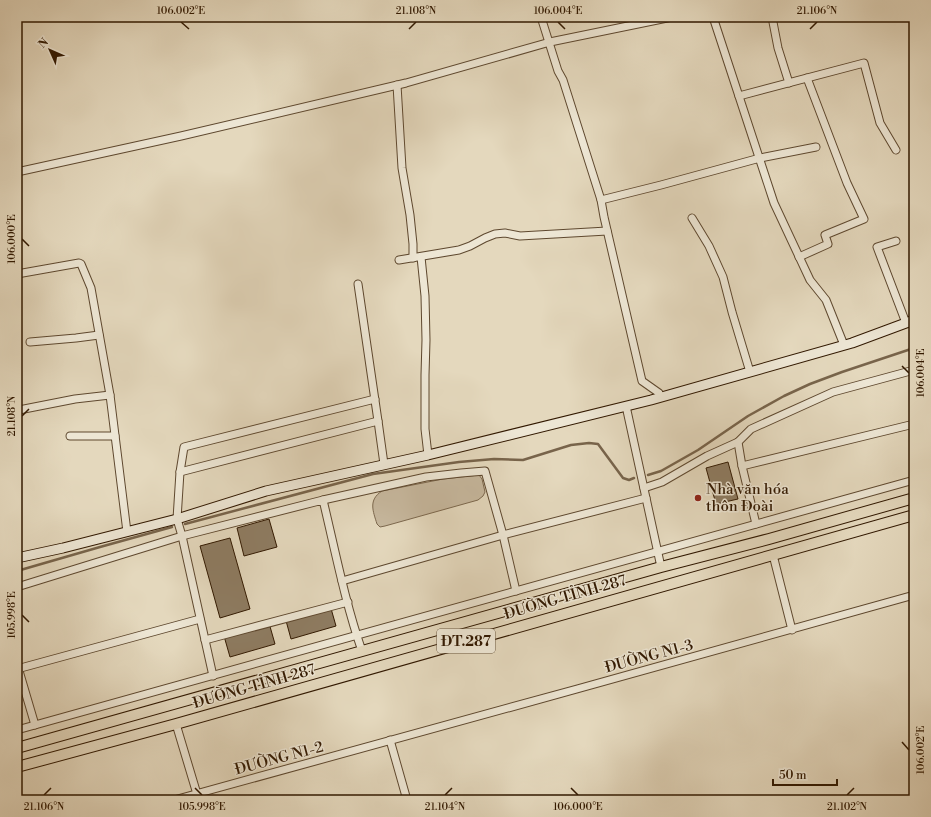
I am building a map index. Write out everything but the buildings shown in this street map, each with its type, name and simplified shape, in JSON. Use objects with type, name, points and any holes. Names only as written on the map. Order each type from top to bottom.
[{"type":"main road","name":"ĐƯỜNG TỈNH 287","points":[[17,767],[176,724],[217,702],[362,651],[914,498]]},
{"type":"main road","name":"ĐƯỜNG TỈNH 287","points":[[17,748],[217,702],[773,555],[914,515]]},
{"type":"street","points":[[541,17],[558,71],[563,80],[601,200],[642,382],[658,393],[661,397]]},
{"type":"street","points":[[17,172],[397,85],[550,42],[672,17]]},
{"type":"street","points":[[713,17],[774,203],[810,280],[826,300],[844,345]]},
{"type":"street","points":[[772,17],[778,48],[789,83]]},
{"type":"street","points":[[740,96],[864,63],[880,123],[896,150]]},
{"type":"street","points":[[799,257],[828,244],[825,235],[864,219],[847,183],[807,78]]},
{"type":"street","points":[[397,85],[402,168],[413,244],[425,296],[425,429],[428,455]]},
{"type":"street","points":[[601,200],[760,158],[816,147]]},
{"type":"street","points":[[692,218],[709,246],[723,277],[750,372]]},
{"type":"street","points":[[398,260],[459,250],[495,234],[506,233],[520,236],[607,230]]},
{"type":"street","points":[[17,558],[177,519],[266,490],[428,455],[661,397],[844,345],[910,322],[877,247],[896,241]]},
{"type":"street","points":[[17,274],[79,263],[81,264],[91,288],[110,395],[127,532]]},
{"type":"street","points":[[358,284],[384,464]]},
{"type":"street","points":[[30,342],[99,335]]},
{"type":"street","points":[[644,488],[662,482],[707,456],[738,442],[751,429],[833,392],[914,370]]},
{"type":"street","points":[[19,410],[75,399],[110,395]]},
{"type":"street","points":[[213,676],[177,519],[180,472],[184,447],[375,399]]},
{"type":"street","points":[[626,406],[661,567]]},
{"type":"street","points":[[180,472],[378,421]]},
{"type":"street","points":[[742,466],[914,424]]},
{"type":"street","points":[[70,436],[115,436]]},
{"type":"street","points":[[738,442],[742,466],[756,524]]},
{"type":"street","points":[[17,587],[182,536],[323,500],[426,477],[485,471],[503,535],[516,591]]},
{"type":"street","points":[[17,730],[914,480]]},
{"type":"street","points":[[342,580],[503,535],[646,498]]},
{"type":"street","points":[[323,500],[356,635],[362,651]]},
{"type":"street","points":[[773,555],[792,630]]},
{"type":"street","name":"ĐƯỜNG N1-3","points":[[390,740],[914,595]]},
{"type":"street","points":[[205,640],[348,602]]},
{"type":"street","points":[[36,725],[18,668],[200,619]]},
{"type":"street","points":[[176,724],[197,794]]},
{"type":"street","points":[[390,740],[407,800]]},
{"type":"street","name":"ĐƯỜNG N1-2","points":[[174,800],[390,740]]},
{"type":"shaded area","points":[[479,475],[482,479],[485,492],[478,500],[385,526],[380,527],[377,524],[373,510],[373,502],[382,491],[443,479]]},
{"type":"waterway","points":[[648,475],[661,471],[698,450],[748,416],[784,396],[842,372],[914,348]]},
{"type":"waterway","points":[[185,524],[373,474],[459,462],[494,459],[523,460],[571,445],[589,443],[598,444],[623,478],[629,480],[634,478]]},
{"type":"waterway","points":[[17,571],[172,527]]},
{"type":"place","name":"Nhà văn hóa thôn Đoài","points":[[698,498]]}]
